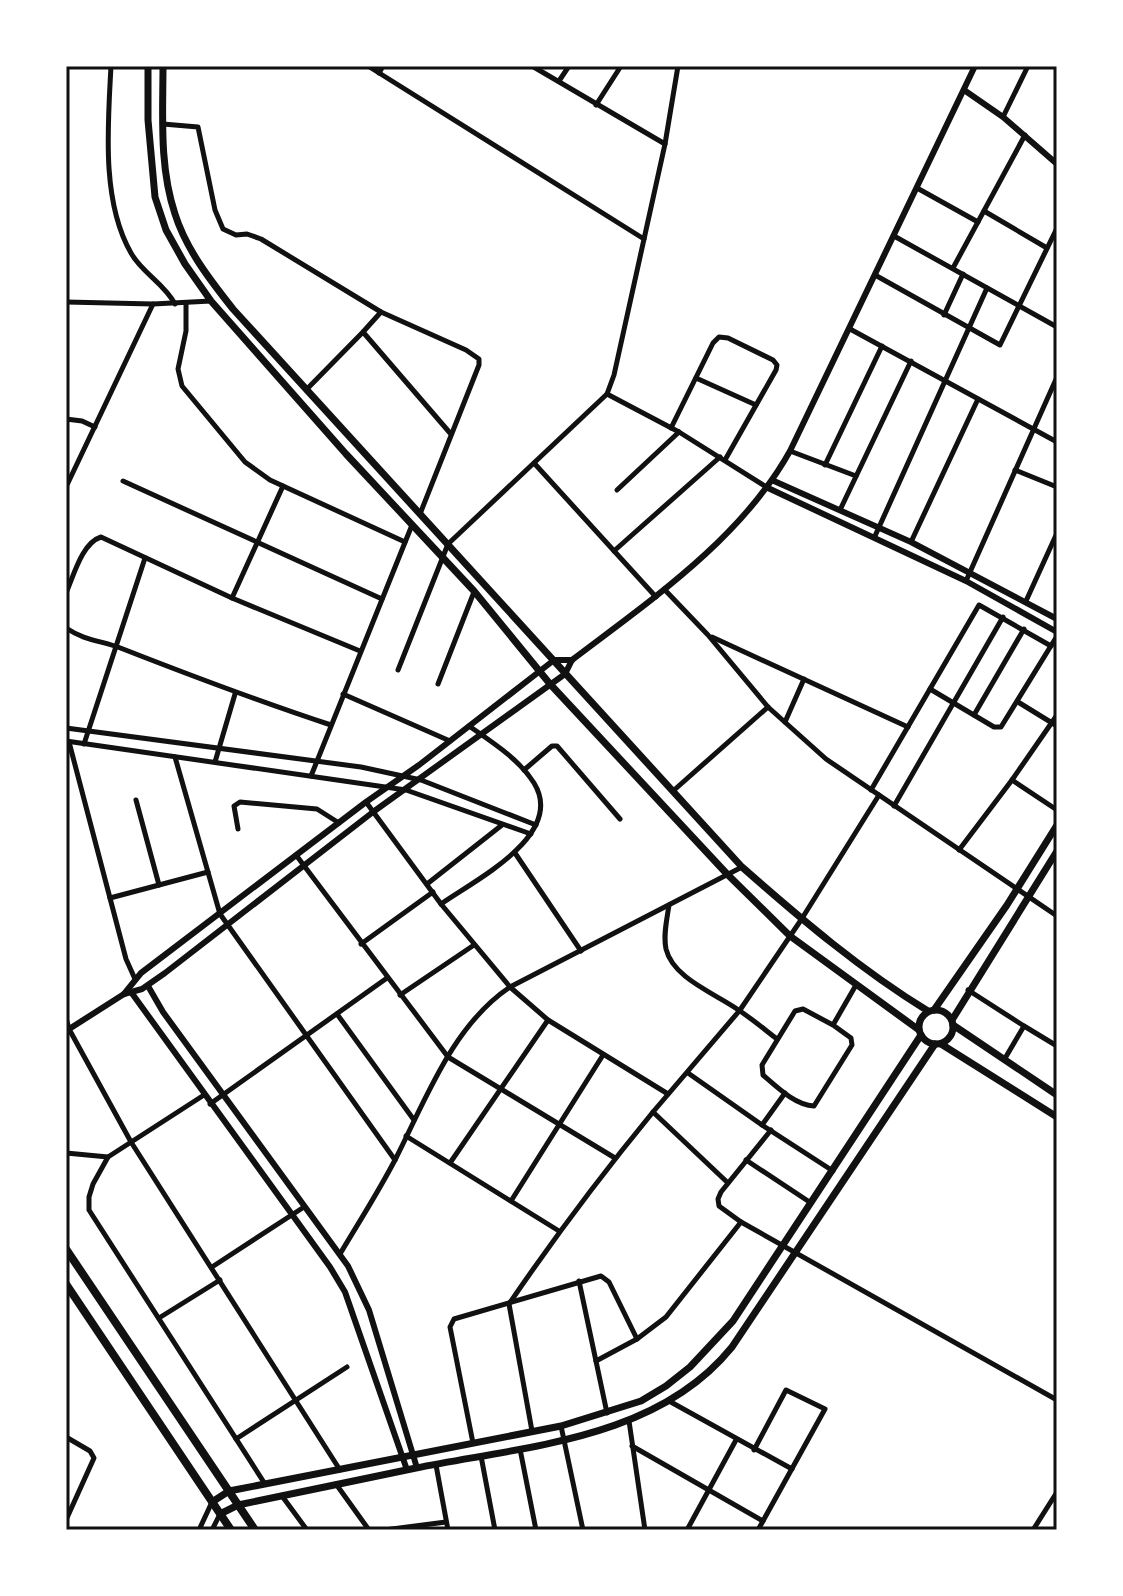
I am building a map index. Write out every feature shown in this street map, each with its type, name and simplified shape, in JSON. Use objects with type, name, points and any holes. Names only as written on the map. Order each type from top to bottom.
[{"type":"highway","points":[[67,1254],[255,1530]]},
{"type":"highway","points":[[66,1284],[231,1530]]},
{"type":"main road","points":[[148,66],[150,150],[155,197],[166,230],[211,301],[474,591],[550,684],[727,874],[790,936],[920,1032],[1057,1117]]},
{"type":"main road","points":[[163,66],[168,190],[188,244],[233,309],[742,867],[801,920],[931,1010],[944,1012],[952,1022],[1003,1061],[1057,1095]]},
{"type":"main road","points":[[212,1502],[229,1491],[561,1426],[607,1414],[641,1401],[690,1367],[733,1321],[833,1171],[920,1032],[920,1019],[931,1010],[1017,889],[1057,825]]},
{"type":"main road","points":[[220,1514],[238,1505],[565,1439],[629,1421],[669,1401],[692,1385],[725,1355],[938,1044],[952,1034],[952,1022],[968,990],[1057,851]]},
{"type":"street","points":[[111,66],[108,156],[121,231],[135,260],[169,293],[175,304]]},
{"type":"street","points":[[368,66],[644,239]]},
{"type":"street","points":[[379,73],[383,66]]},
{"type":"street","points":[[532,66],[665,144]]},
{"type":"street","points":[[559,81],[569,66]]},
{"type":"street","points":[[596,105],[621,66]]},
{"type":"street","points":[[398,670],[448,544],[607,394],[614,375],[665,144],[678,66]]},
{"type":"street","points":[[68,1030],[128,993],[148,986],[373,812],[565,674],[572,660],[656,597],[768,488],[790,451],[850,329],[975,66]]},
{"type":"street","points":[[1003,117],[1028,66]]},
{"type":"street","points":[[964,90],[1025,134],[1057,164]]},
{"type":"street","points":[[163,124],[198,127],[215,210],[223,229],[236,235],[247,234],[261,239],[381,312],[466,350],[479,359],[420,514]]},
{"type":"street","points":[[953,268],[1025,134]]},
{"type":"street","points":[[917,188],[978,222]]},
{"type":"street","points":[[984,211],[1047,248]]},
{"type":"street","points":[[875,275],[1000,345],[1057,228]]},
{"type":"street","points":[[894,236],[1057,327]]},
{"type":"street","points":[[944,315],[963,274]]},
{"type":"street","points":[[875,536],[987,288]]},
{"type":"street","points":[[66,302],[175,304],[211,301]]},
{"type":"street","points":[[186,303],[186,331],[178,369],[182,386],[245,462],[259,474],[405,542]]},
{"type":"street","points":[[66,487],[153,304]]},
{"type":"street","points":[[306,390],[381,312]]},
{"type":"street","points":[[850,329],[1057,442]]},
{"type":"street","points":[[363,332],[450,433]]},
{"type":"street","points":[[614,551],[723,458],[777,365],[773,360],[728,338],[719,337],[713,343],[671,428]]},
{"type":"street","points":[[825,465],[882,346]]},
{"type":"street","points":[[840,510],[911,361]]},
{"type":"street","points":[[966,581],[1057,377]]},
{"type":"street","points":[[696,378],[756,405]]},
{"type":"street","points":[[607,394],[679,432],[768,488],[966,581],[1057,634],[1005,724],[998,728],[930,689]]},
{"type":"street","points":[[911,542],[978,399]]},
{"type":"street","points":[[66,419],[95,427]]},
{"type":"street","points":[[617,490],[679,432]]},
{"type":"street","points":[[790,451],[856,476]]},
{"type":"street","points":[[534,463],[656,597]]},
{"type":"street","points":[[1015,470],[1057,487]]},
{"type":"street","points":[[123,481],[382,599]]},
{"type":"street","points":[[774,481],[911,542],[1057,619]]},
{"type":"street","points":[[232,598],[283,486]]},
{"type":"street","points":[[311,776],[412,525]]},
{"type":"street","points":[[1026,601],[1057,533]]},
{"type":"street","points":[[66,593],[93,540],[101,537],[232,598],[360,651]]},
{"type":"street","points":[[83,744],[145,558]]},
{"type":"street","points":[[664,589],[708,635],[768,707],[826,759],[1057,916]]},
{"type":"street","points":[[438,684],[474,591]]},
{"type":"street","points":[[871,790],[979,605],[1051,646]]},
{"type":"street","points":[[894,806],[1003,617]]},
{"type":"street","points":[[66,628],[88,641],[116,646],[235,694],[331,725]]},
{"type":"street","points":[[974,715],[1024,629]]},
{"type":"street","points":[[708,635],[908,727]]},
{"type":"street","points":[[128,993],[135,979],[554,660],[572,660]]},
{"type":"street","points":[[784,723],[804,679]]},
{"type":"street","points":[[215,762],[235,694]]},
{"type":"street","points":[[343,694],[450,741]]},
{"type":"street","points":[[1018,702],[1055,724]]},
{"type":"street","points":[[672,792],[768,707]]},
{"type":"street","points":[[959,850],[1055,724],[1057,715]]},
{"type":"street","points":[[441,904],[515,853],[531,834],[541,810],[535,784],[524,770],[469,726]]},
{"type":"street","points":[[66,728],[317,761],[404,776],[536,825]]},
{"type":"street","points":[[135,979],[126,959],[68,741],[406,790],[531,834]]},
{"type":"street","points":[[524,770],[552,746],[557,746],[620,819]]},
{"type":"street","points":[[175,757],[220,914],[395,1160]]},
{"type":"street","points":[[1012,780],[1057,810]]},
{"type":"street","points":[[532,1431],[509,1304],[559,1231],[615,1158],[740,1010],[879,795]]},
{"type":"street","points":[[136,800],[159,885]]},
{"type":"street","points":[[238,829],[234,806],[240,802],[317,809],[339,823]]},
{"type":"street","points":[[366,802],[441,904],[510,987],[548,1020],[668,1094]]},
{"type":"street","points":[[427,884],[503,824]]},
{"type":"street","points":[[515,853],[581,951]]},
{"type":"street","points":[[296,855],[448,1057],[615,1158]]},
{"type":"street","points":[[340,1254],[395,1160],[448,1057],[474,1018],[492,999],[742,867]]},
{"type":"street","points":[[110,898],[208,872]]},
{"type":"street","points":[[361,944],[433,892]]},
{"type":"street","points":[[669,905],[666,950],[673,963],[685,976],[740,1010],[777,1039]]},
{"type":"street","points":[[400,995],[474,945]]},
{"type":"street","points":[[210,1104],[387,978]]},
{"type":"street","points":[[833,1025],[856,985]]},
{"type":"street","points":[[148,986],[163,1012],[340,1254],[369,1310],[417,1468]]},
{"type":"street","points":[[968,990],[1057,1046]]},
{"type":"street","points":[[128,993],[330,1267],[345,1292],[407,1470]]},
{"type":"street","points":[[799,1008],[833,1025],[851,1038],[852,1045],[816,1104],[808,1106],[785,1093],[761,1071],[777,1039],[799,1008]]},
{"type":"street","points":[[337,1014],[414,1120]]},
{"type":"street","points":[[66,1018],[68,1030],[131,1142],[341,1470]]},
{"type":"street","points":[[450,1163],[548,1020]]},
{"type":"street","points":[[1003,1061],[1024,1026]]},
{"type":"street","points":[[511,1201],[603,1055]]},
{"type":"street","points":[[688,1073],[833,1171]]},
{"type":"street","points":[[762,1125],[785,1093]]},
{"type":"street","points":[[204,1095],[108,1157],[93,1184],[89,1210],[265,1485]]},
{"type":"street","points":[[653,1112],[728,1183]]},
{"type":"street","points":[[771,1130],[728,1183],[718,1199],[719,1206],[741,1222],[1057,1400]]},
{"type":"street","points":[[406,1136],[559,1231]]},
{"type":"street","points":[[66,1153],[108,1157]]},
{"type":"street","points":[[746,1160],[811,1203]]},
{"type":"street","points":[[212,1267],[304,1207]]},
{"type":"street","points":[[596,1361],[637,1339],[679,1304],[741,1222]]},
{"type":"street","points":[[473,1443],[450,1323],[462,1315],[601,1276],[606,1278],[637,1339]]},
{"type":"street","points":[[159,1318],[220,1280]]},
{"type":"street","points":[[579,1281],[607,1414]]},
{"type":"street","points":[[236,1439],[347,1367]]},
{"type":"street","points":[[754,1450],[786,1390],[825,1409],[758,1530]]},
{"type":"street","points":[[669,1401],[792,1469]]},
{"type":"street","points":[[629,1421],[645,1530]]},
{"type":"street","points":[[561,1426],[583,1530]]},
{"type":"street","points":[[66,1437],[90,1451],[94,1458],[66,1520]]},
{"type":"street","points":[[687,1530],[736,1440]]},
{"type":"street","points":[[632,1446],[763,1521]]},
{"type":"street","points":[[520,1449],[536,1530]]},
{"type":"street","points":[[481,1456],[495,1530]]},
{"type":"street","points":[[436,1465],[448,1530]]},
{"type":"street","points":[[336,1484],[369,1530]]},
{"type":"street","points":[[1034,1530],[1057,1492]]},
{"type":"street","points":[[282,1496],[307,1530]]},
{"type":"street","points":[[199,1530],[212,1502]]},
{"type":"street","points":[[212,1530],[220,1514]]},
{"type":"street","points":[[384,1530],[446,1522]]}]
